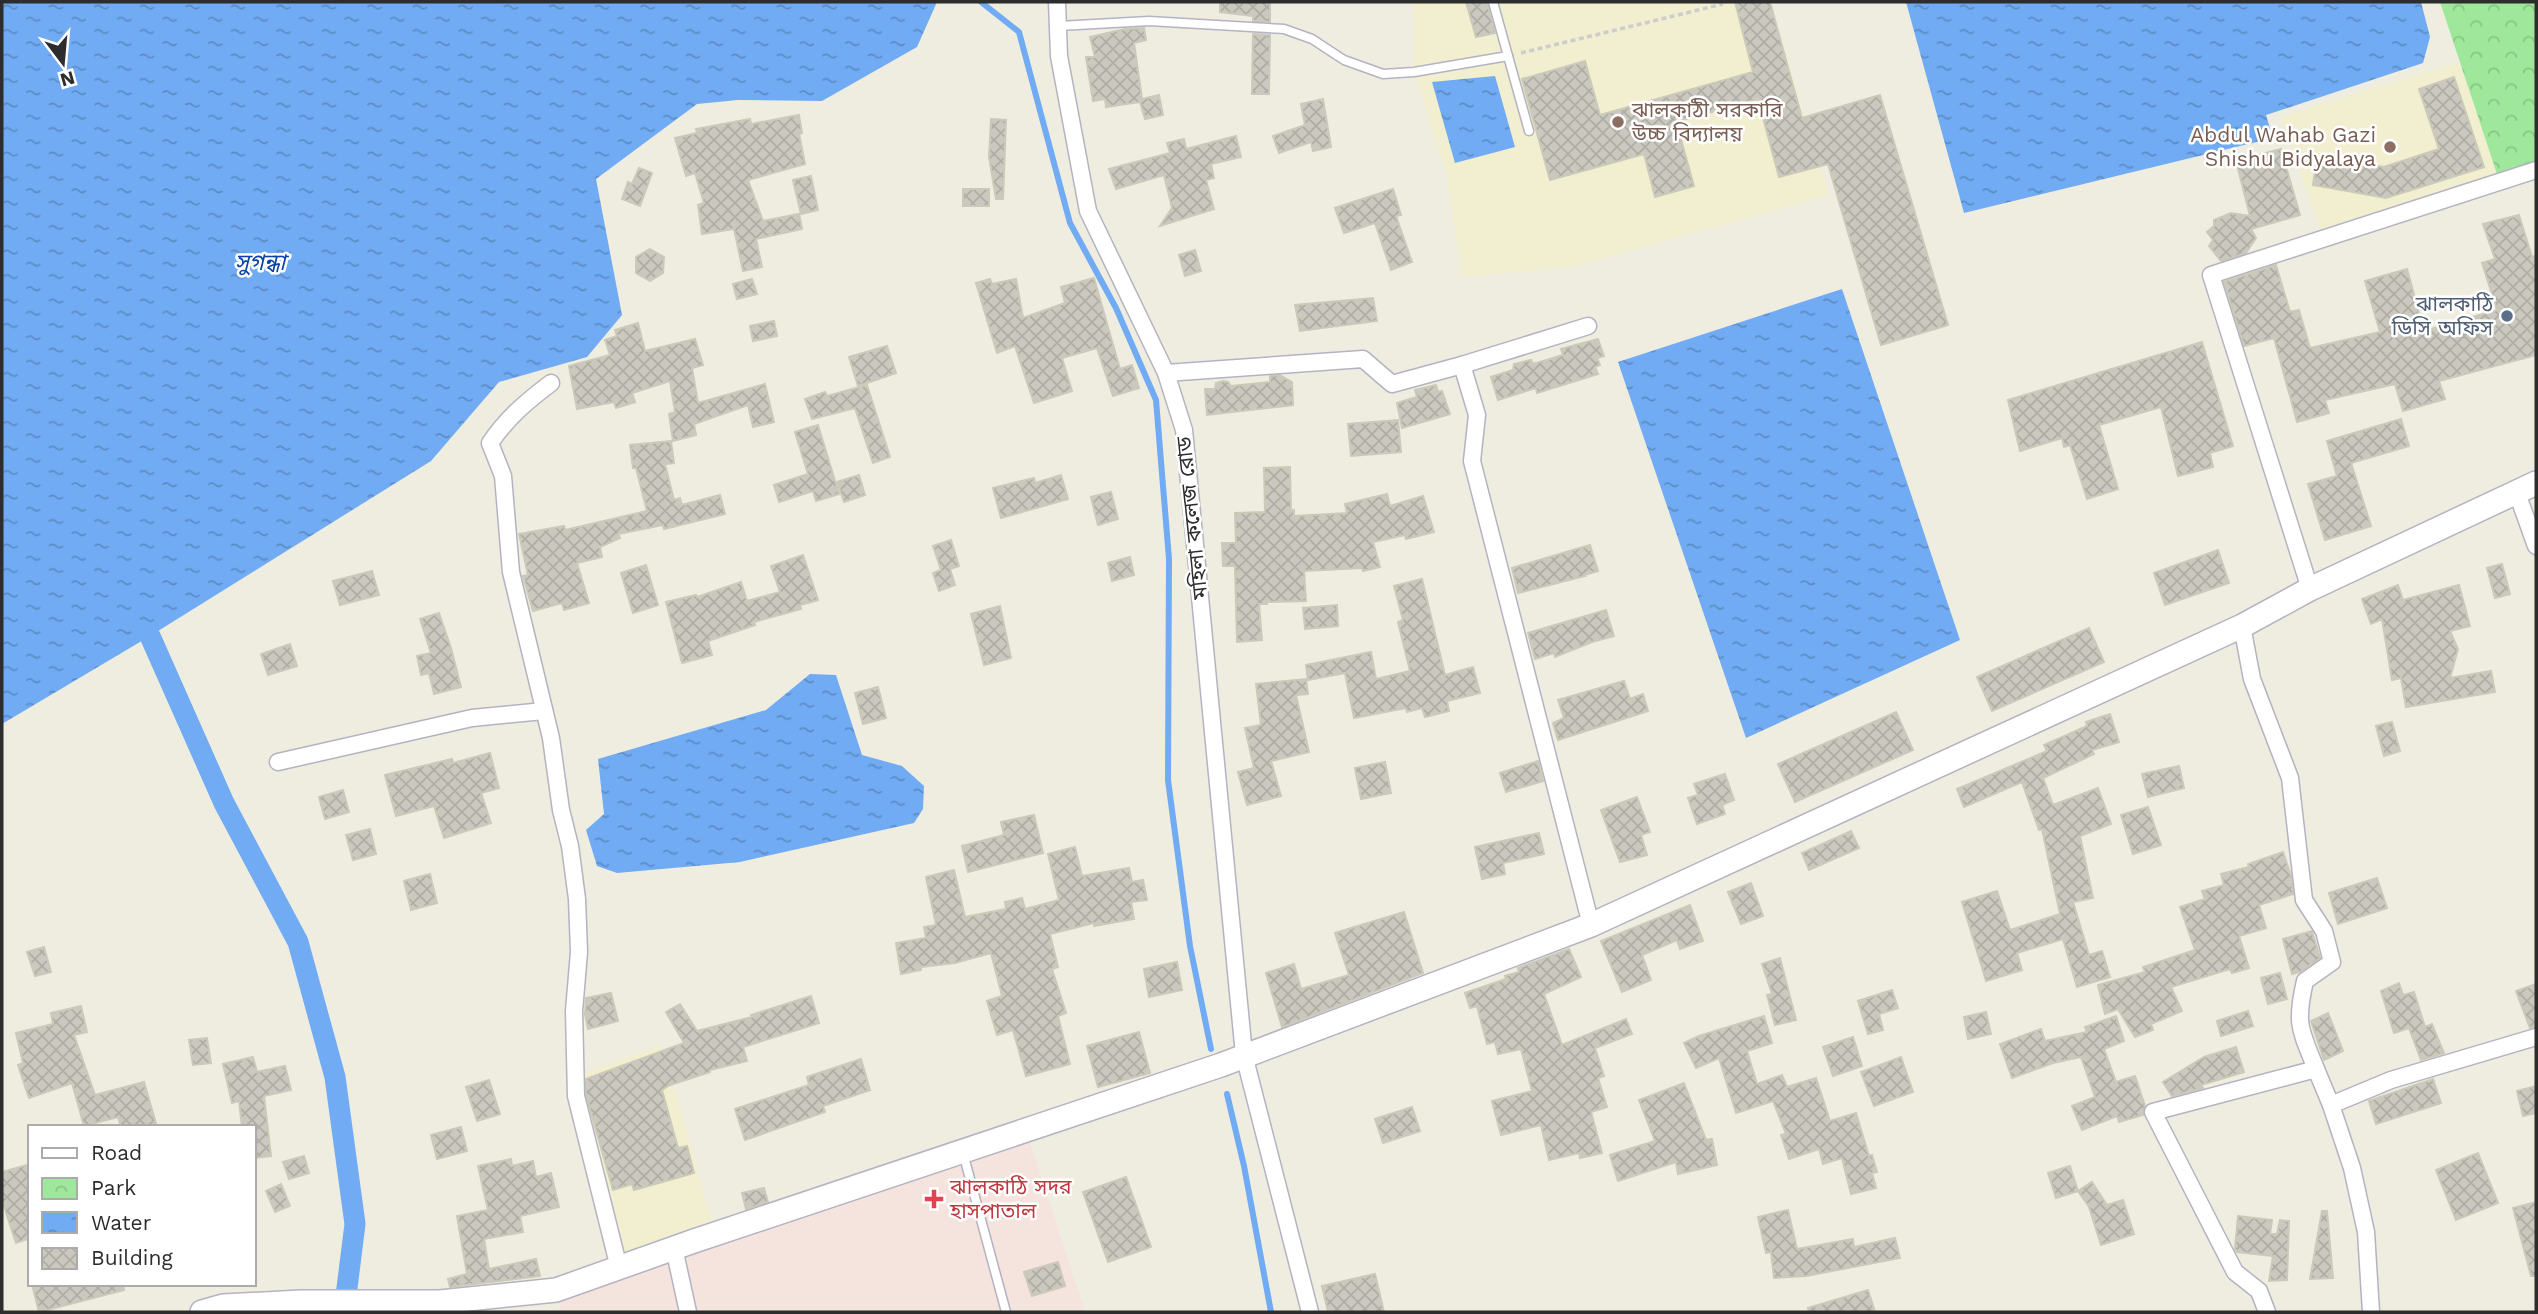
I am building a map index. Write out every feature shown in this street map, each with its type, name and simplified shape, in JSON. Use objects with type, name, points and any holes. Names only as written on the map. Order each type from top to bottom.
[{"type":"main road","points":[[202,1312],[223,1306],[301,1302],[440,1301],[556,1290],[1221,1065],[1591,925],[2242,626],[2310,589],[2526,488]]},
{"type":"street","name":"মহিলা কলেজ রোড","points":[[1056,2],[1059,56],[1087,211],[1166,373],[1184,430],[1244,1055],[1310,1312]]},
{"type":"street","points":[[2310,589],[2210,275],[2536,170]]},
{"type":"street","points":[[1166,373],[1363,359],[1392,384],[1588,326]]},
{"type":"street","points":[[1462,365],[1478,415],[1472,461],[1591,925]]},
{"type":"street","points":[[551,383],[520,405],[503,423],[490,443],[503,476],[512,572],[544,711],[570,846],[577,899],[579,952],[574,1011],[576,1096],[619,1268]]},
{"type":"street","points":[[2526,488],[2536,546]]},
{"type":"street","points":[[2242,626],[2252,679],[2290,778],[2304,900],[2324,931],[2332,962],[2305,982],[2298,1012],[2300,1031],[2331,1105],[2352,1168],[2366,1232],[2371,1312]]},
{"type":"street","points":[[278,762],[472,718],[544,711]]},
{"type":"street","points":[[2331,1105],[2391,1080],[2536,1037]]},
{"type":"street","points":[[2267,1312],[2259,1291],[2235,1272],[2153,1112],[2316,1069]]},
{"type":"street","points":[[674,1248],[688,1312]]},
{"type":"lane","points":[[1493,2],[1529,131]]},
{"type":"lane","points":[[1059,26],[1149,21],[1284,29],[1312,39],[1344,60],[1383,74],[1414,72],[1508,56]]},
{"type":"lane","points":[[963,1151],[1006,1312]]},
{"type":"path","points":[[1508,56],[1723,4]]},
{"type":"shaded area","name":"ঝালকাঠী সরকারি উচ্চ বিদ্যালয়","points":[[1414,2],[1770,2],[1829,195],[1576,266],[1462,277],[1446,172],[1414,72]]},
{"type":"shaded area","name":"Abdul Wahab Gazi Shishu Bidyalaya","points":[[2459,62],[2498,177],[2322,233],[2281,117]]},
{"type":"shaded area","points":[[659,1046],[674,1086],[712,1223],[620,1259],[578,1075]]},
{"type":"shaded area","name":"ঝালকাঠি সদর হাসপাতাল","points":[[1026,1130],[1085,1312],[561,1312],[556,1290]]},
{"type":"green space","points":[[2440,2],[2536,2],[2536,170],[2498,177]]},
{"type":"water","name":"সুগন্ধা","points":[[2,2],[937,2],[917,47],[822,101],[738,100],[697,104],[596,179],[622,315],[587,357],[499,382],[431,461],[150,636],[2,724]]},
{"type":"water","points":[[1906,2],[2421,2],[2430,37],[2423,63],[2266,115],[2273,138],[1964,213]]},
{"type":"water","points":[[1495,76],[1515,147],[1455,163],[1432,82]]},
{"type":"water","points":[[1842,289],[1960,640],[1746,738],[1618,362]]},
{"type":"water","points":[[810,674],[836,675],[862,755],[902,766],[924,786],[923,809],[914,823],[740,862],[617,873],[597,866],[586,830],[604,814],[598,759],[766,710]]},
{"type":"building","points":[[1220,2],[1270,2],[1270,22],[1253,21],[1253,16],[1220,12]]},
{"type":"building","points":[[1466,2],[1487,2],[1495,33],[1476,37]]},
{"type":"building","points":[[1735,2],[1770,2],[1802,118],[1880,95],[1948,325],[1881,345],[1828,164],[1779,177],[1758,99],[1676,122],[1694,186],[1655,197],[1644,154],[1550,180],[1522,79],[1585,61],[1600,115],[1753,72]]},
{"type":"building","points":[[1144,28],[1146,40],[1134,43],[1142,99],[1159,95],[1163,115],[1145,119],[1140,102],[1106,107],[1105,99],[1093,101],[1086,57],[1095,57],[1090,37],[1125,29]]},
{"type":"building","points":[[1253,34],[1270,35],[1269,94],[1252,94]]},
{"type":"building","points":[[2454,77],[2484,167],[2386,198],[2313,185],[2317,157],[2384,167],[2439,149],[2419,89]]},
{"type":"building","points":[[1323,99],[1331,147],[1313,151],[1311,142],[1279,153],[1273,136],[1305,125],[1301,104]]},
{"type":"building","points":[[799,115],[802,133],[799,134],[805,164],[748,180],[763,221],[799,214],[802,229],[756,239],[762,267],[743,271],[734,229],[702,234],[698,205],[704,203],[695,173],[686,176],[675,138],[697,133],[696,129],[750,119],[751,124]]},
{"type":"building","points":[[991,119],[1006,120],[1003,199],[996,199],[989,157]]},
{"type":"building","points":[[1236,136],[1241,157],[1211,164],[1214,178],[1206,180],[1214,209],[1160,226],[1172,208],[1164,175],[1116,189],[1109,169],[1170,153],[1167,143],[1184,139],[1186,149]]},
{"type":"building","points":[[2281,149],[2300,215],[2251,229],[2256,238],[2246,253],[2221,261],[2209,246],[2213,240],[2207,232],[2214,226],[2214,220],[2231,213],[2250,216],[2236,161]]},
{"type":"building","points":[[639,168],[652,173],[640,206],[622,199],[628,182],[632,184]]},
{"type":"building","points":[[811,176],[818,210],[801,214],[793,180]]},
{"type":"building","points":[[963,189],[989,189],[989,206],[963,206]]},
{"type":"building","points":[[1393,189],[1401,215],[1396,216],[1412,262],[1391,270],[1375,223],[1344,233],[1335,208]]},
{"type":"building","points":[[2519,215],[2532,257],[2536,256],[2536,355],[2439,381],[2445,399],[2403,411],[2395,384],[2325,400],[2329,413],[2297,422],[2274,338],[2244,346],[2224,282],[2276,265],[2290,312],[2299,310],[2310,348],[2380,332],[2365,281],[2407,269],[2424,331],[2497,310],[2482,263],[2495,259],[2483,224]]},
{"type":"building","points":[[650,249],[664,257],[663,273],[650,281],[636,273],[636,257]]},
{"type":"building","points":[[1195,250],[1201,271],[1185,276],[1179,255]]},
{"type":"building","points":[[1094,278],[1120,369],[1132,365],[1139,388],[1113,396],[1097,348],[1062,358],[1072,391],[1034,403],[1015,346],[997,353],[976,283],[990,279],[992,284],[1016,279],[1023,318],[1065,303],[1061,287]]},
{"type":"building","points":[[752,279],[757,294],[737,299],[733,284]]},
{"type":"building","points":[[1373,298],[1377,321],[1300,331],[1295,305]]},
{"type":"building","points":[[774,321],[777,336],[753,341],[750,326]]},
{"type":"building","points":[[638,323],[645,351],[695,339],[703,365],[692,368],[698,403],[765,384],[774,422],[753,427],[748,405],[694,424],[696,435],[673,441],[669,414],[675,412],[670,381],[632,393],[635,402],[616,408],[614,402],[577,409],[569,366],[610,355],[605,340],[617,336],[615,330]]},
{"type":"building","points":[[1598,339],[1604,356],[1597,358],[1600,365],[1595,367],[1598,374],[1537,393],[1536,388],[1498,400],[1491,377],[1513,370],[1514,364],[1531,360],[1533,364],[1563,355],[1561,349]]},
{"type":"building","points":[[2202,342],[2233,446],[2210,453],[2213,467],[2178,476],[2161,407],[2099,425],[2118,489],[2087,499],[2070,445],[2064,447],[2062,438],[2020,451],[2008,400]]},
{"type":"building","points":[[887,346],[896,373],[858,386],[849,357]]},
{"type":"building","points":[[1279,375],[1292,382],[1293,405],[1207,415],[1205,389],[1215,389],[1216,383],[1223,381],[1231,386],[1270,382],[1270,376]]},
{"type":"building","points":[[867,385],[890,457],[873,463],[855,408],[812,419],[805,399],[825,392],[827,396]]},
{"type":"building","points":[[1436,385],[1438,392],[1442,391],[1450,414],[1402,428],[1397,403],[1417,397],[1415,390]]},
{"type":"building","points":[[2401,419],[2409,446],[2351,463],[2371,526],[2325,540],[2308,484],[2337,476],[2327,441]]},
{"type":"building","points":[[1398,420],[1401,452],[1351,456],[1348,424]]},
{"type":"building","points":[[818,425],[839,494],[816,501],[813,491],[779,502],[774,485],[808,474],[795,432]]},
{"type":"building","points":[[671,441],[674,463],[665,464],[674,500],[680,498],[682,505],[720,495],[725,514],[664,529],[663,525],[618,534],[620,538],[600,547],[602,557],[577,563],[589,603],[564,610],[562,603],[533,611],[523,576],[528,575],[519,534],[564,526],[565,530],[647,511],[636,468],[633,468],[630,445]]},
{"type":"building","points":[[1290,467],[1291,511],[1294,510],[1294,516],[1347,513],[1345,504],[1387,494],[1390,506],[1423,496],[1434,532],[1406,539],[1405,535],[1373,542],[1380,567],[1363,571],[1362,568],[1304,571],[1306,601],[1259,604],[1262,640],[1237,642],[1235,566],[1223,566],[1222,543],[1236,543],[1235,513],[1265,512],[1264,468]]},
{"type":"building","points":[[859,475],[865,495],[844,502],[837,482]]},
{"type":"building","points":[[1061,475],[1068,499],[1001,518],[993,488],[1034,478],[1035,483]]},
{"type":"building","points":[[1111,492],[1118,519],[1098,525],[1091,497]]},
{"type":"building","points":[[951,540],[959,566],[950,569],[955,585],[939,591],[933,573],[941,570],[933,546]]},
{"type":"building","points":[[1590,545],[1598,571],[1518,593],[1512,568]]},
{"type":"building","points":[[2218,550],[2229,583],[2165,605],[2154,573]]},
{"type":"building","points":[[803,555],[818,600],[800,605],[801,609],[754,622],[755,625],[708,641],[712,655],[682,663],[666,602],[696,595],[697,597],[741,582],[747,601],[780,592],[771,566]]},
{"type":"building","points":[[1130,557],[1134,575],[1112,581],[1108,563]]},
{"type":"building","points":[[2502,564],[2510,594],[2495,598],[2487,568]]},
{"type":"building","points":[[646,565],[658,605],[633,613],[621,573]]},
{"type":"building","points":[[372,571],[379,595],[340,605],[333,581]]},
{"type":"building","points":[[1422,579],[1445,675],[1473,667],[1480,693],[1447,701],[1449,711],[1425,717],[1422,708],[1407,712],[1406,708],[1354,718],[1345,673],[1308,680],[1306,665],[1371,652],[1376,679],[1410,671],[1398,622],[1403,620],[1394,586]]},
{"type":"building","points":[[2398,585],[2403,600],[2459,585],[2470,626],[2450,631],[2458,649],[2450,678],[2491,671],[2495,692],[2406,707],[2401,678],[2392,680],[2382,619],[2371,624],[2362,599]]},
{"type":"building","points":[[1337,605],[1338,626],[1305,629],[1303,608]]},
{"type":"building","points":[[1000,606],[1011,658],[984,665],[971,614]]},
{"type":"building","points":[[1606,610],[1614,636],[1555,657],[1554,653],[1535,659],[1528,633]]},
{"type":"building","points":[[439,613],[461,687],[434,694],[429,673],[421,675],[417,656],[431,653],[420,619]]},
{"type":"building","points":[[2089,628],[2104,662],[1992,711],[1977,677]]},
{"type":"building","points":[[290,644],[297,666],[268,675],[261,654]]},
{"type":"building","points":[[1306,679],[1308,694],[1296,695],[1309,752],[1271,761],[1281,796],[1247,805],[1238,772],[1254,768],[1245,728],[1261,725],[1256,684]]},
{"type":"building","points":[[1624,681],[1630,699],[1643,694],[1648,711],[1558,740],[1553,723],[1564,718],[1558,700]]},
{"type":"building","points":[[878,687],[886,718],[863,724],[855,693]]},
{"type":"building","points":[[1896,712],[1913,750],[1795,802],[1778,764]]},
{"type":"building","points":[[2110,714],[2119,742],[2092,750],[2094,754],[2043,778],[2053,805],[2098,788],[2111,824],[2080,836],[2093,898],[2073,902],[2089,955],[2102,951],[2110,977],[2077,987],[2063,939],[2017,953],[2022,970],[1986,981],[1962,902],[1997,891],[2010,930],[2060,914],[2042,829],[2039,830],[2022,782],[1964,807],[1957,789],[2047,751],[2044,745],[2087,726],[2086,722]]},
{"type":"building","points":[[2392,722],[2400,751],[2384,756],[2376,726]]},
{"type":"building","points":[[490,753],[499,788],[481,793],[491,823],[444,838],[434,806],[396,816],[385,775],[452,759],[453,763]]},
{"type":"building","points":[[1538,761],[1543,781],[1506,792],[1500,773]]},
{"type":"building","points":[[1385,762],[1391,793],[1361,799],[1355,768]]},
{"type":"building","points":[[2179,766],[2184,788],[2148,797],[2142,774]]},
{"type":"building","points":[[1725,774],[1734,800],[1722,805],[1725,814],[1697,824],[1688,798],[1698,795],[1694,784]]},
{"type":"building","points":[[343,790],[349,812],[325,819],[319,797]]},
{"type":"building","points":[[1637,797],[1650,832],[1641,835],[1647,855],[1620,862],[1601,810]]},
{"type":"building","points":[[2148,807],[2161,845],[2133,854],[2121,815]]},
{"type":"building","points":[[1034,815],[1043,853],[968,872],[962,846],[1004,835],[1001,822]]},
{"type":"building","points":[[370,829],[376,854],[353,860],[346,835]]},
{"type":"building","points":[[1851,831],[1859,848],[1809,870],[1802,853]]},
{"type":"building","points":[[1539,833],[1544,854],[1503,863],[1505,874],[1482,879],[1475,847]]},
{"type":"building","points":[[1075,847],[1082,876],[1129,868],[1132,882],[1143,880],[1147,900],[1131,902],[1134,919],[1094,926],[1094,923],[1050,934],[1058,967],[1052,969],[1066,1013],[1058,1016],[1070,1064],[1026,1076],[1013,1030],[997,1035],[987,1001],[1002,996],[991,953],[955,963],[921,967],[921,970],[901,974],[896,943],[926,938],[924,927],[936,925],[926,877],[954,870],[965,917],[1006,909],[1005,902],[1022,898],[1025,909],[1059,900],[1048,854]]},
{"type":"building","points":[[2283,852],[2291,876],[2293,894],[2259,905],[2266,928],[2239,936],[2249,968],[2232,973],[2230,969],[2171,987],[2182,1011],[2151,1024],[2153,1030],[2135,1037],[2118,1009],[2105,1014],[2098,985],[2145,972],[2143,967],[2195,950],[2180,907],[2205,899],[2202,891],[2224,885],[2221,874],[2249,867],[2248,864]]},
{"type":"building","points":[[430,874],[437,903],[411,910],[404,881]]},
{"type":"building","points":[[2377,878],[2387,908],[2338,924],[2329,893]]},
{"type":"building","points":[[1751,883],[1763,916],[1741,924],[1728,892]]},
{"type":"building","points":[[1690,905],[1703,941],[1680,949],[1677,940],[1642,955],[1651,980],[1622,992],[1601,941]]},
{"type":"building","points":[[1404,912],[1423,973],[1282,1027],[1266,973],[1294,964],[1301,989],[1349,975],[1335,933]]},
{"type":"building","points":[[2312,931],[2320,958],[2300,972],[2292,974],[2283,939]]},
{"type":"building","points":[[44,947],[51,972],[35,976],[27,952]]},
{"type":"building","points":[[1569,949],[1581,977],[1544,994],[1562,1045],[1626,1019],[1632,1034],[1595,1048],[1604,1076],[1598,1078],[1607,1107],[1591,1112],[1602,1153],[1580,1158],[1579,1153],[1549,1160],[1541,1125],[1501,1135],[1492,1101],[1532,1091],[1521,1049],[1498,1054],[1495,1042],[1487,1044],[1477,1006],[1470,1008],[1465,993],[1506,979],[1505,976],[1519,972],[1518,968]]},
{"type":"building","points":[[1780,958],[1796,1020],[1775,1025],[1767,995],[1772,994],[1762,964]]},
{"type":"building","points":[[1177,962],[1182,990],[1149,997],[1144,969]]},
{"type":"building","points":[[2280,973],[2287,999],[2268,1004],[2261,978]]},
{"type":"building","points":[[2399,983],[2403,995],[2414,992],[2425,1027],[2432,1024],[2444,1053],[2421,1060],[2409,1028],[2394,1033],[2381,991]]},
{"type":"building","points":[[2536,984],[2536,1027],[2530,1028],[2516,991]]},
{"type":"building","points":[[1892,990],[1898,1008],[1879,1014],[1883,1030],[1868,1034],[1858,1001]]},
{"type":"building","points":[[611,993],[618,1021],[588,1029],[586,998]]},
{"type":"building","points":[[811,996],[819,1023],[743,1047],[747,1061],[710,1070],[662,1090],[678,1148],[687,1146],[694,1173],[634,1190],[632,1184],[613,1190],[586,1095],[586,1079],[684,1043],[666,1012],[680,1004],[697,1031],[752,1017],[751,1015]]},
{"type":"building","points":[[81,1006],[87,1032],[74,1035],[95,1095],[144,1082],[156,1125],[120,1125],[118,1117],[84,1125],[72,1083],[29,1098],[18,1065],[23,1063],[16,1033],[53,1024],[51,1013]]},
{"type":"building","points":[[2248,1011],[2253,1026],[2221,1036],[2217,1021]]},
{"type":"building","points":[[1986,1012],[1991,1034],[1968,1039],[1964,1017]]},
{"type":"building","points":[[2328,1013],[2343,1051],[2324,1060],[2311,1021]]},
{"type":"building","points":[[1764,1016],[1772,1043],[1747,1051],[1757,1084],[1782,1075],[1787,1087],[1816,1078],[1830,1121],[1856,1113],[1869,1156],[1872,1155],[1877,1172],[1872,1173],[1876,1188],[1851,1194],[1842,1158],[1823,1164],[1819,1149],[1789,1159],[1781,1135],[1786,1134],[1773,1101],[1736,1113],[1719,1058],[1696,1068],[1684,1043]]},
{"type":"building","points":[[2116,1016],[2124,1041],[2104,1049],[2116,1082],[2135,1076],[2145,1106],[2143,1115],[2119,1122],[2117,1116],[2082,1130],[2072,1106],[2095,1097],[2081,1057],[2053,1063],[2012,1078],[2000,1044],[2041,1029],[2045,1041],[2087,1032],[2085,1027]]},
{"type":"building","points":[[1139,1032],[1150,1073],[1098,1087],[1087,1046]]},
{"type":"building","points":[[1853,1037],[1862,1066],[1833,1076],[1823,1047]]},
{"type":"building","points":[[207,1038],[211,1063],[193,1065],[189,1040]]},
{"type":"building","points":[[2236,1047],[2244,1072],[2201,1085],[2203,1088],[2172,1096],[2163,1082],[2204,1057]]},
{"type":"building","points":[[253,1057],[257,1072],[285,1066],[291,1090],[264,1096],[271,1156],[256,1158],[256,1125],[242,1125],[239,1101],[232,1103],[223,1064]]},
{"type":"building","points":[[1901,1057],[1913,1092],[1874,1106],[1861,1072]]},
{"type":"building","points":[[861,1059],[870,1090],[823,1106],[825,1112],[745,1140],[735,1109],[809,1085],[807,1077]]},
{"type":"building","points":[[2433,1079],[2441,1103],[2376,1124],[2369,1101]]},
{"type":"building","points":[[489,1080],[500,1114],[477,1121],[466,1087]]},
{"type":"building","points":[[1684,1083],[1706,1140],[1712,1139],[1717,1165],[1678,1174],[1676,1162],[1618,1181],[1610,1155],[1655,1141],[1639,1100]]},
{"type":"building","points":[[2536,1086],[2536,1113],[2523,1116],[2517,1091]]},
{"type":"building","points":[[1412,1107],[1420,1131],[1383,1143],[1375,1119]]},
{"type":"building","points":[[461,1127],[467,1151],[437,1159],[431,1135]]},
{"type":"building","points":[[2478,1153],[2498,1203],[2456,1220],[2436,1170]]},
{"type":"building","points":[[304,1156],[309,1173],[289,1179],[283,1162]]},
{"type":"building","points":[[511,1159],[512,1166],[533,1161],[536,1177],[551,1173],[559,1207],[520,1216],[523,1232],[484,1239],[489,1269],[536,1259],[540,1276],[450,1287],[448,1279],[467,1274],[457,1216],[488,1210],[478,1166]]},
{"type":"building","points":[[28,1165],[28,1239],[16,1243],[2,1200],[2,1172]]},
{"type":"building","points":[[2070,1166],[2078,1191],[2056,1198],[2048,1173]]},
{"type":"building","points":[[1126,1177],[1151,1247],[1108,1262],[1083,1192]]},
{"type":"building","points":[[2092,1182],[2107,1205],[2123,1200],[2134,1234],[2101,1245],[2089,1207],[2078,1191]]},
{"type":"building","points":[[281,1184],[290,1206],[275,1212],[266,1191]]},
{"type":"building","points":[[764,1188],[768,1202],[746,1209],[742,1193]]},
{"type":"building","points":[[2536,1202],[2536,1276],[2531,1276],[2513,1208]]},
{"type":"building","points":[[1788,1210],[1797,1249],[1853,1239],[1854,1247],[1895,1238],[1900,1258],[1806,1276],[1774,1278],[1771,1252],[1766,1253],[1758,1217]]},
{"type":"building","points":[[2322,1211],[2327,1211],[2333,1278],[2310,1279]]},
{"type":"building","points":[[2238,1216],[2272,1220],[2270,1234],[2277,1234],[2280,1220],[2289,1221],[2287,1280],[2269,1281],[2273,1256],[2237,1252]]},
{"type":"building","points":[[1058,1262],[1065,1286],[1032,1296],[1024,1272]]},
{"type":"building","points":[[1375,1274],[1384,1312],[1328,1312],[1322,1286]]},
{"type":"building","points":[[32,1286],[123,1286],[124,1290],[39,1312]]},
{"type":"building","points":[[1868,1290],[1875,1312],[1809,1312],[1808,1308]]},
{"type":"waterway","points":[[981,2],[1019,32],[1070,223],[1116,308],[1156,400],[1169,559],[1168,780],[1190,946],[1211,1049]]},
{"type":"waterway","points":[[150,636],[224,803],[298,942],[335,1077],[355,1224],[344,1312]]},
{"type":"waterway","points":[[1227,1094],[1244,1166],[1271,1312]]},
{"type":"place","name":"ঝালকাঠী সরকারি উচ্চ বিদ্যালয়","points":[[1618,122]]},
{"type":"place","name":"Abdul Wahab Gazi Shishu Bidyalaya","points":[[2390,147]]},
{"type":"place","name":"ঝালকাঠি ডিসি অফিস","points":[[2507,316]]},
{"type":"place","name":"ঝালকাঠি সদর হাসপাতাল","points":[[934,1199]]}]
